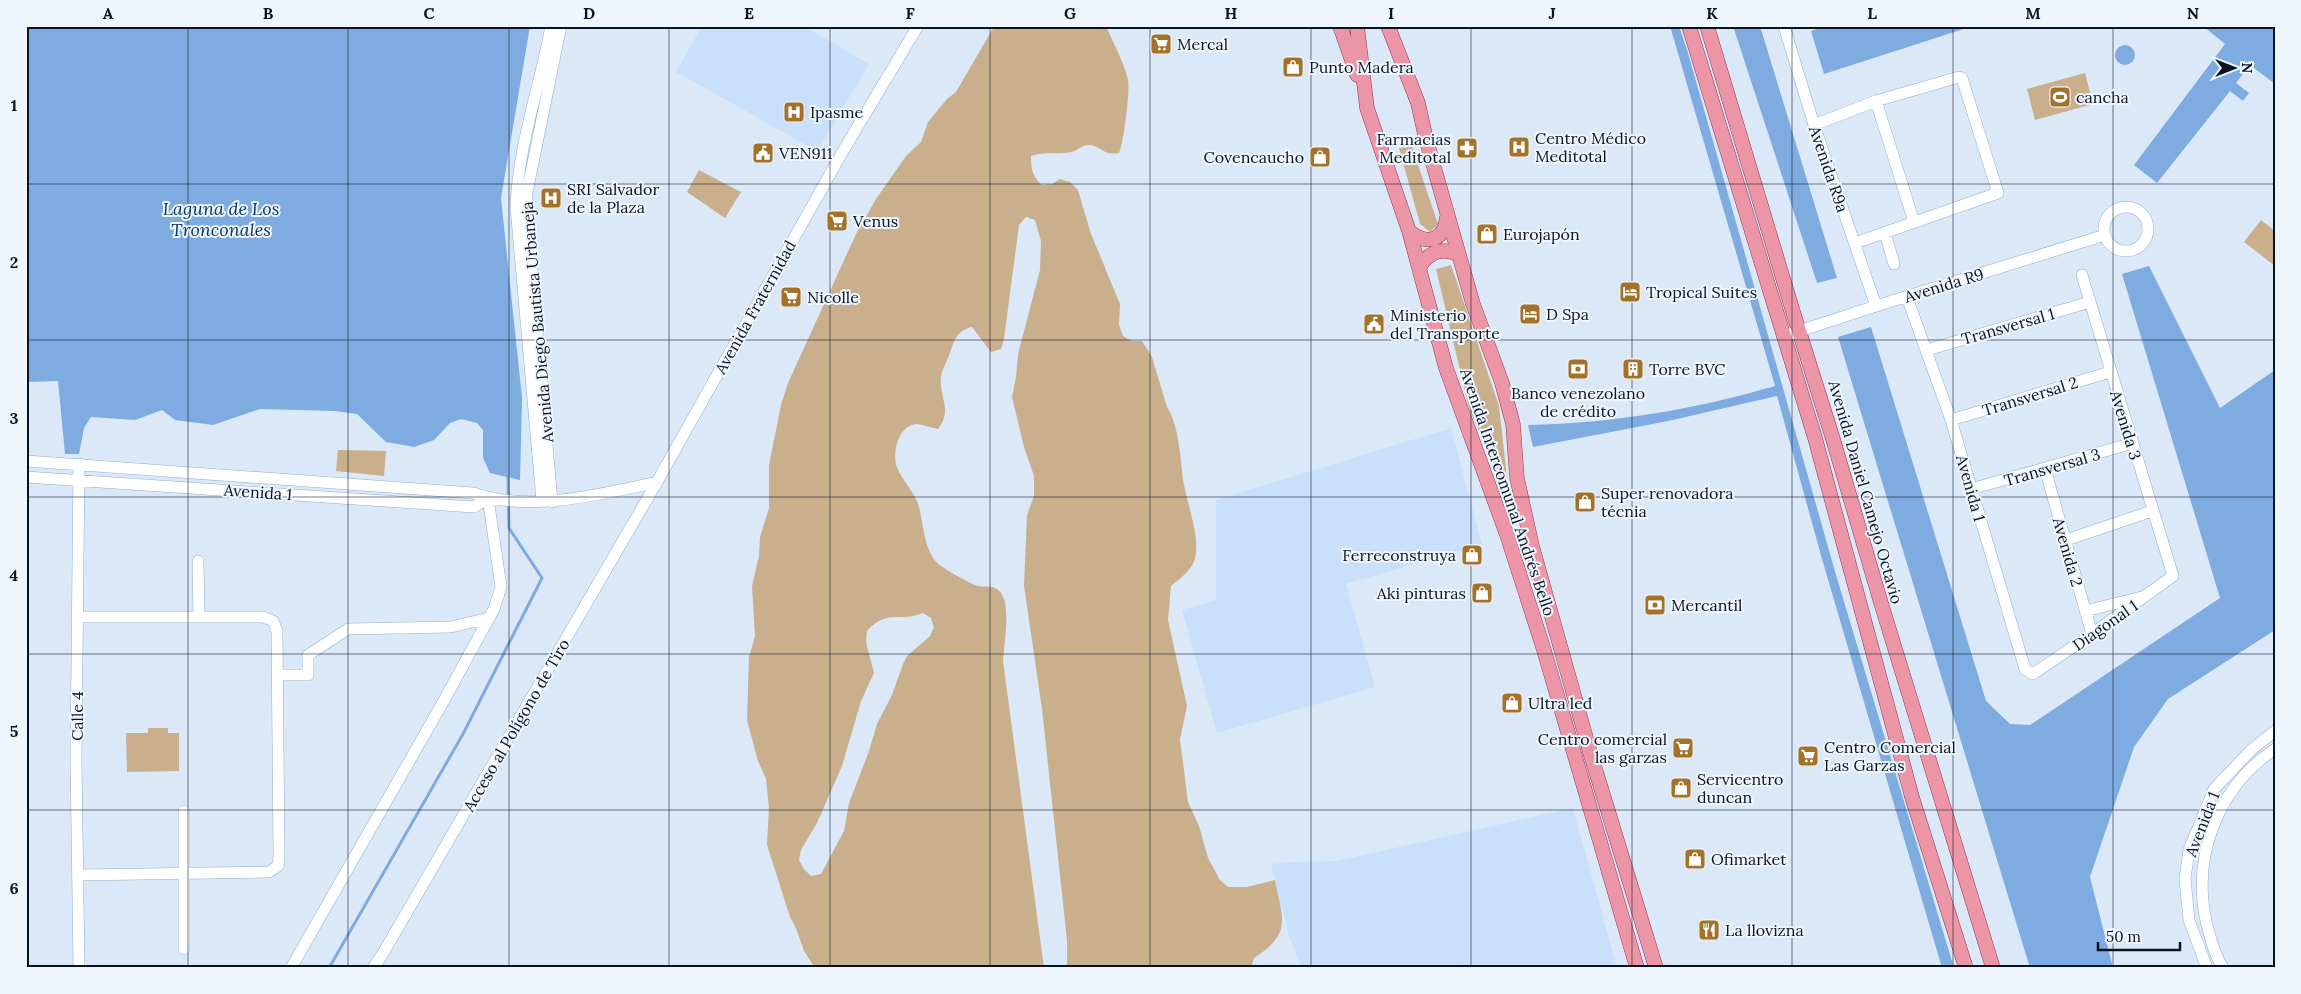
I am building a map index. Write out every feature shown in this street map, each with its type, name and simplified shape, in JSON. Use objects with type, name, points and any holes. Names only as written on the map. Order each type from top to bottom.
[{"type":"main road","points":[[1340,26],[1366,108]]},
{"type":"main road","name":"Avenida Intercomunal Andrés Bello","points":[[1357,26],[1366,108],[1410,231],[1446,368],[1507,535],[1543,647],[1637,968]]},
{"type":"main road","name":"Avenida Intercomunal Andrés Bello","points":[[1388,26],[1418,103],[1447,217],[1476,313],[1502,383],[1512,424],[1517,478],[1538,569],[1656,968]]},
{"type":"main road","points":[[1689,26],[1817,448],[1912,797],[1966,968]]},
{"type":"main road","name":"Avenida Daniel Camejo Octavio","points":[[1707,26],[1993,968]]},
{"type":"main road","points":[[1410,231],[1417,238],[1426,240],[1435,238],[1442,235],[1446,228],[1447,217]]},
{"type":"main road","points":[[1420,266],[1426,257],[1437,251],[1449,250],[1459,255]]},
{"type":"street","name":"Avenida Diego Bautista Urbaneja","points":[[540,501],[516,191],[552,26]]},
{"type":"street","name":"Avenida Diego Bautista Urbaneja","points":[[540,501],[526,209],[527,192],[560,26]]},
{"type":"street","name":"Avenida Fraternidad","points":[[657,482],[843,151],[918,26]]},
{"type":"street","name":"Avenida R9a","points":[[1784,29],[1814,125],[1876,306]]},
{"type":"street","points":[[1814,125],[1876,101],[1959,77],[1962,78],[1998,190],[1994,195],[1854,244]]},
{"type":"street","points":[[1876,101],[1914,222]]},
{"type":"street","points":[[1885,233],[1894,264]]},
{"type":"street","name":"Avenida R9","points":[[1784,336],[2105,235]]},
{"type":"street","name":"Avenida 3","points":[[2082,275],[2172,575]]},
{"type":"street","name":"Avenida 1","points":[[1907,297],[1951,420],[2025,669],[2030,673],[2035,673]]},
{"type":"street","name":"Transversal 1","points":[[1927,350],[2090,302]]},
{"type":"street","name":"Transversal 2","points":[[1951,420],[2110,372]]},
{"type":"street","name":"Transversal 3","points":[[1971,490],[2132,444]]},
{"type":"street","name":"Avenida 1","points":[[26,461],[473,493],[491,498]]},
{"type":"street","name":"Calle 4","points":[[79,464],[77,617],[79,968]]},
{"type":"street","name":"Avenida 2","points":[[2045,469],[2092,634]]},
{"type":"street","name":"Avenida 1","points":[[26,477],[474,507],[491,498]]},
{"type":"street","points":[[291,968],[489,618],[501,587],[491,498],[540,501],[592,496],[657,482]]},
{"type":"street","name":"Acceso al Polígono de Tiro","points":[[373,968],[657,482]]},
{"type":"street","points":[[2066,540],[2152,511]]},
{"type":"street","points":[[198,561],[199,617]]},
{"type":"street","name":"Diagonal 1","points":[[2035,673],[2148,595],[2171,578],[2172,575]]},
{"type":"street","points":[[2085,611],[2148,595]]},
{"type":"street","points":[[77,617],[263,617],[272,621],[277,631],[278,675],[278,866],[269,872],[78,875]]},
{"type":"street","points":[[278,675],[308,675],[308,655],[348,629],[451,627],[489,618]]},
{"type":"street","name":"Avenida 1","points":[[2207,968],[2190,920],[2185,879],[2189,850],[2214,789],[2252,749],[2275,731]]},
{"type":"street","name":"Avenida 1","points":[[2223,968],[2214,949],[2204,908],[2202,884],[2204,856],[2210,833],[2223,804],[2244,775],[2261,758],[2275,749]]},
{"type":"street","points":[[184,811],[184,949]]},
{"type":"shaded area","name":"Ipasme","points":[[702,26],[804,26],[869,64],[817,151],[676,72]]},
{"type":"shaded area","points":[[998,26],[1106,26],[1127,75],[1127,106],[1119,153],[1113,154],[1097,147],[1086,145],[1071,152],[1031,156],[1031,165],[1034,175],[1042,185],[1052,184],[1060,179],[1070,182],[1078,190],[1091,234],[1120,304],[1119,325],[1123,336],[1131,341],[1142,341],[1152,357],[1167,407],[1175,424],[1184,485],[1196,545],[1195,558],[1191,568],[1171,586],[1168,620],[1187,706],[1180,739],[1188,802],[1199,826],[1208,858],[1220,880],[1228,887],[1247,887],[1275,880],[1282,925],[1274,941],[1254,958],[1251,968],[1067,968],[1067,940],[1042,709],[1024,586],[1027,515],[1034,496],[1034,476],[1024,447],[1012,397],[1018,354],[1040,270],[1041,241],[1035,220],[1026,217],[1019,225],[1004,339],[1001,349],[991,352],[972,327],[958,335],[953,343],[941,377],[945,410],[942,422],[938,429],[916,424],[905,429],[899,439],[895,458],[900,473],[918,503],[927,546],[935,560],[944,568],[971,583],[978,586],[995,588],[1001,593],[1005,603],[1006,619],[1003,661],[1044,968],[815,968],[804,951],[790,917],[767,845],[769,808],[766,779],[758,761],[747,720],[749,657],[755,636],[752,586],[759,556],[760,537],[769,508],[769,465],[781,405],[788,383],[856,234],[876,199],[906,156],[921,142],[928,122],[947,99],[956,92],[992,30]],"holes":[[[923,613],[931,618],[934,627],[930,636],[907,656],[892,695],[877,724],[868,754],[849,803],[844,831],[821,874],[811,876],[799,860],[801,850],[817,823],[842,766],[861,701],[874,673],[866,642],[867,631],[874,624],[888,618],[915,616]]]},
{"type":"shaded area","name":"cancha","points":[[2085,73],[2093,104],[2035,120],[2027,89]]},
{"type":"shaded area","points":[[1412,147],[1438,224],[1430,232],[1420,224],[1399,148]]},
{"type":"shaded area","points":[[699,170],[741,192],[725,218],[687,192]]},
{"type":"shaded area","points":[[2261,220],[2275,231],[2275,266],[2244,242]]},
{"type":"shaded area","points":[[1451,265],[1499,406],[1510,504],[1469,408],[1436,269]]},
{"type":"shaded area","points":[[1451,428],[1482,544],[1346,584],[1375,687],[1217,733],[1182,610],[1216,600],[1216,500]]},
{"type":"shaded area","points":[[338,450],[386,451],[384,476],[336,471]]},
{"type":"shaded area","points":[[148,728],[168,728],[168,733],[179,733],[179,771],[127,772],[126,733],[148,733]]},
{"type":"shaded area","points":[[1573,808],[1617,968],[1302,968],[1289,936],[1271,864],[1337,861]]},
{"type":"water","name":"Laguna de Los Tronconales","points":[[26,26],[530,26],[501,198],[522,398],[520,480],[490,473],[483,458],[483,430],[477,423],[461,419],[450,423],[434,440],[414,447],[386,442],[357,414],[335,411],[260,409],[213,425],[175,420],[162,410],[135,420],[91,417],[84,428],[79,454],[65,454],[58,381],[26,382]]},
{"type":"water","points":[[1670,26],[1679,26],[1688,53],[1836,575],[1954,968],[1942,968],[1822,559],[1777,396],[1668,421],[1533,447],[1528,425],[1560,424],[1653,414],[1714,402],[1775,386]]},
{"type":"water","points":[[1733,26],[1760,26],[1837,278],[1817,283]]},
{"type":"water","points":[[1825,26],[1973,26],[1824,74],[1811,31]]},
{"type":"water","points":[[2203,26],[2275,26],[2275,84],[2250,65],[2236,83],[2249,93],[2243,101],[2230,91],[2157,183],[2134,165],[2225,44]]},
{"type":"water","points":[[2125,45],[2132,48],[2135,55],[2132,62],[2125,65],[2118,62],[2115,55],[2118,48]]},
{"type":"water","points":[[2149,266],[2220,408],[2275,370],[2275,630],[2168,699],[2134,747],[2090,877],[2113,968],[2030,968],[1838,337],[1871,327],[1986,701],[2010,724],[2030,725],[2220,598],[2122,274]]},
{"type":"waterway","points":[[329,968],[463,734],[542,578],[509,528],[508,477]]},
{"type":"place","name":"Mercal","points":[[1161,44]]},
{"type":"place","name":"Punto Madera","points":[[1293,67]]},
{"type":"place","name":"cancha","points":[[2060,97]]},
{"type":"place","name":"Ipasme","points":[[794,112]]},
{"type":"place","name":"Centro Médico Meditotal","points":[[1519,147]]},
{"type":"place","name":"Farmacias Meditotal","points":[[1467,148]]},
{"type":"place","name":"VEN911","points":[[763,153]]},
{"type":"place","name":"Covencaucho","points":[[1320,157]]},
{"type":"place","name":"SRI Salvador de la Plaza","points":[[551,198]]},
{"type":"place","name":"Venus","points":[[837,221]]},
{"type":"place","name":"Eurojapón","points":[[1487,234]]},
{"type":"place","name":"Tropical Suites","points":[[1630,292]]},
{"type":"place","name":"Nicolle","points":[[791,297]]},
{"type":"place","name":"D Spa","points":[[1530,314]]},
{"type":"place","name":"Ministerio del Transporte","points":[[1374,324]]},
{"type":"place","name":"Banco venezolano de crédito","points":[[1578,369]]},
{"type":"place","name":"Torre BVC","points":[[1633,369]]},
{"type":"place","name":"Super renovadora técnia","points":[[1585,502]]},
{"type":"place","name":"Ferreconstruya","points":[[1472,555]]},
{"type":"place","name":"Aki pinturas","points":[[1482,593]]},
{"type":"place","name":"Mercantil","points":[[1655,605]]},
{"type":"place","name":"Ultra led","points":[[1512,703]]},
{"type":"place","name":"Centro comercial las garzas","points":[[1683,748]]},
{"type":"place","name":"Centro Comercial Las Garzas","points":[[1808,756]]},
{"type":"place","name":"Servicentro duncan","points":[[1681,788]]},
{"type":"place","name":"Ofimarket","points":[[1695,859]]},
{"type":"place","name":"La llovizna","points":[[1709,930]]}]
